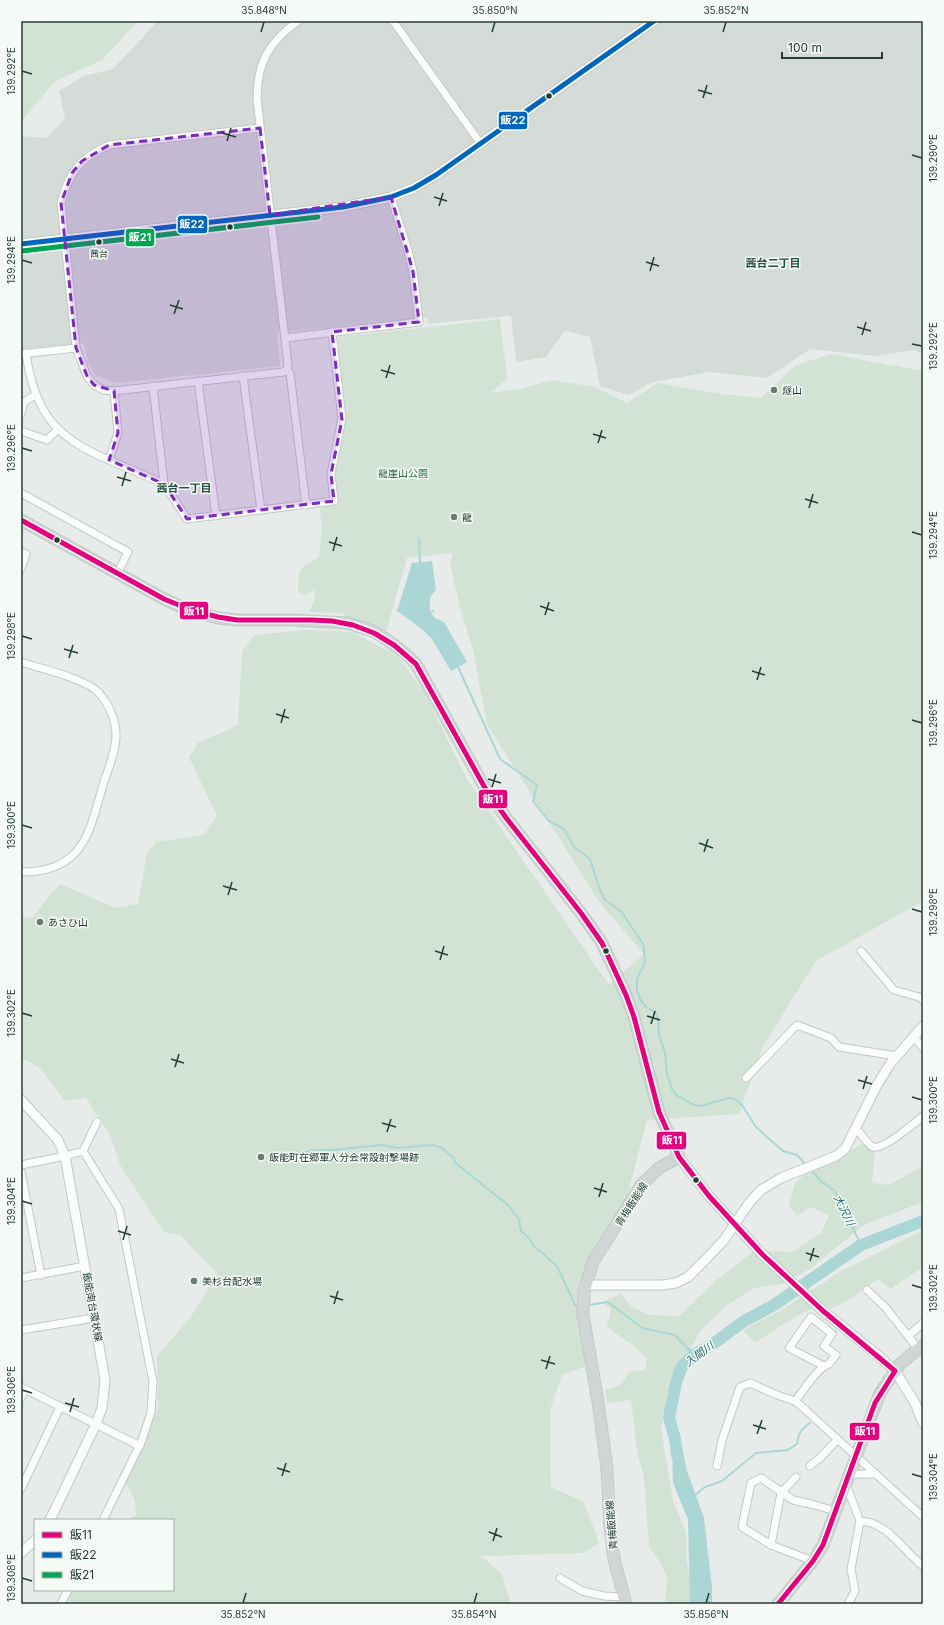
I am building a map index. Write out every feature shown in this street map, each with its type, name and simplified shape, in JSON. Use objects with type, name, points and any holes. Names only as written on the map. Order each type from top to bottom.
[{"type":"main road","points":[[21,520],[164,600],[186,609],[218,618],[238,620],[332,621],[347,623],[361,626],[383,637],[405,653],[416,664],[489,794],[602,942],[626,995],[634,1017],[659,1112],[678,1156]]},
{"type":"main road","name":"青梅飯能線","points":[[625,1600],[614,1559],[610,1526],[607,1469],[598,1402],[583,1314],[585,1291],[593,1262],[641,1185],[659,1168],[678,1156]]},
{"type":"main road","points":[[778,1604],[813,1561],[825,1539],[875,1403],[900,1364],[920,1347]]},
{"type":"street","points":[[298,21],[284,31],[273,43],[265,56],[257,86],[260,128],[285,338],[288,366],[287,370],[290,373],[306,505]]},
{"type":"street","points":[[393,21],[481,144]]},
{"type":"street","points":[[21,244],[342,207],[391,198],[414,188],[481,144],[654,21]]},
{"type":"street","points":[[260,128],[109,144],[94,152],[82,161],[72,173],[61,203],[66,239],[76,348],[87,376],[94,385],[103,390],[114,391],[283,372],[287,370]]},
{"type":"street","points":[[285,338],[419,322],[413,271],[408,250],[391,198]]},
{"type":"street","points":[[153,386],[164,484],[188,519],[334,501],[330,474],[342,418],[332,332]]},
{"type":"street","points":[[76,348],[24,353],[35,395],[46,414],[58,429],[71,441],[87,451],[164,484]]},
{"type":"street","points":[[243,376],[261,510]]},
{"type":"street","points":[[198,381],[216,516]]},
{"type":"street","points":[[109,460],[118,434],[114,391]]},
{"type":"street","points":[[21,414],[24,402],[35,395]]},
{"type":"street","points":[[21,431],[47,440],[58,429]]},
{"type":"street","points":[[21,493],[128,552],[117,574]]},
{"type":"street","points":[[21,552],[26,554],[21,570]]},
{"type":"street","points":[[21,662],[78,680],[89,685],[99,693],[113,717],[116,734],[114,749],[90,829],[82,844],[72,856],[56,866],[39,871],[21,872]]},
{"type":"street","points":[[861,951],[894,990],[919,997],[923,1000]]},
{"type":"street","points":[[746,1078],[797,1025],[831,1038],[839,1047],[896,1056]]},
{"type":"street","points":[[585,1291],[662,1285],[676,1283],[688,1277],[707,1258],[735,1225],[749,1203],[761,1190],[792,1173],[841,1154],[849,1144],[877,1085],[896,1056],[923,1026]]},
{"type":"street","points":[[914,1037],[923,1048]]},
{"type":"street","name":"飯能南台環状線","points":[[21,1100],[58,1140],[65,1156],[106,1380],[102,1408],[96,1424],[50,1519]]},
{"type":"street","points":[[856,1129],[862,1134],[869,1144],[873,1147],[879,1147],[893,1139],[923,1116]]},
{"type":"street","points":[[21,1164],[83,1151],[97,1122]]},
{"type":"street","points":[[83,1151],[119,1208],[152,1372],[153,1394],[151,1412],[140,1446],[104,1519]]},
{"type":"street","points":[[678,1156],[709,1196],[762,1254],[822,1310],[895,1371],[908,1391],[923,1423]]},
{"type":"street","points":[[21,1172],[41,1275]]},
{"type":"street","points":[[21,1278],[85,1266]]},
{"type":"street","points":[[867,1290],[886,1308],[908,1336],[920,1347]]},
{"type":"street","points":[[795,1401],[824,1366],[829,1364],[836,1354],[824,1346],[832,1334],[811,1317],[789,1348],[824,1366]]},
{"type":"street","points":[[21,1330],[94,1318]]},
{"type":"street","points":[[908,1336],[923,1324]]},
{"type":"street","points":[[717,1466],[722,1440],[740,1387],[750,1383],[795,1401],[923,1517]]},
{"type":"street","points":[[21,1398],[23,1388],[140,1446]]},
{"type":"street","points":[[21,1489],[60,1407]]},
{"type":"street","points":[[810,1466],[837,1440]]},
{"type":"street","points":[[848,1604],[855,1591],[851,1568],[860,1521],[847,1478],[876,1474]]},
{"type":"street","points":[[771,1545],[781,1493],[796,1477]]},
{"type":"street","points":[[813,1561],[771,1545],[742,1527],[751,1483],[761,1478],[793,1500],[815,1504],[835,1511]]},
{"type":"street","points":[[860,1521],[871,1521],[879,1526],[904,1546],[923,1566]]},
{"type":"street","points":[[21,1553],[34,1544]]},
{"type":"street","points":[[560,1578],[582,1591],[625,1600]]},
{"type":"street","points":[[61,1604],[68,1591]]},
{"type":"highlighted area","points":[[260,128],[270,215],[391,197],[413,271],[419,322],[332,332],[342,420],[331,474],[334,501],[187,519],[164,484],[109,460],[118,433],[114,391],[94,385],[87,376],[76,348],[61,203],[72,173],[82,161],[109,145]]},
{"type":"shaded area","points":[[158,21],[923,21],[923,355],[915,350],[874,356],[810,349],[767,378],[709,372],[653,382],[629,395],[600,386],[590,337],[565,331],[546,357],[516,362],[511,316],[428,324],[427,317],[277,333],[280,366],[116,383],[97,376],[88,363],[84,343],[21,349],[21,136],[47,138],[65,118],[59,91],[84,76],[113,69]]},
{"type":"green space","points":[[21,21],[138,21],[102,60],[55,81],[21,122]]},
{"type":"green space","name":"龍崖山公園","points":[[500,319],[507,379],[490,393],[524,388],[552,380],[595,387],[627,403],[658,383],[721,394],[761,398],[796,365],[831,354],[923,371],[923,898],[918,904],[816,961],[762,1048],[739,1114],[647,1120],[623,1212],[588,1263],[577,1299],[586,1366],[562,1375],[550,1410],[551,1487],[584,1502],[599,1543],[584,1553],[481,1556],[502,1574],[511,1604],[77,1604],[68,1600],[72,1591],[174,1591],[174,1519],[130,1519],[136,1515],[135,1500],[125,1482],[158,1409],[157,1356],[190,1318],[218,1274],[180,1235],[164,1232],[120,1165],[111,1137],[86,1098],[65,1101],[41,1069],[21,1057],[21,918],[33,917],[60,884],[116,908],[138,904],[147,853],[157,842],[204,835],[217,816],[189,757],[198,743],[238,725],[242,651],[255,635],[304,630],[352,632],[398,656],[424,692],[467,779],[609,985],[644,954],[600,903],[487,724],[473,650],[460,608],[450,564],[452,553],[407,558],[386,632],[372,624],[342,613],[309,612],[314,600],[315,588],[304,596],[298,591],[301,570],[307,564],[319,557],[322,531],[320,510],[326,505],[337,503],[334,472],[339,447],[338,360],[336,340],[338,337]]},
{"type":"green space","points":[[863,1143],[875,1152],[872,1183],[889,1185],[916,1170],[923,1164],[923,1202],[864,1225],[810,1269],[782,1284],[754,1288],[726,1306],[700,1331],[672,1382],[661,1429],[673,1501],[686,1533],[686,1560],[690,1579],[690,1604],[665,1604],[667,1578],[663,1567],[649,1546],[644,1477],[637,1452],[631,1400],[607,1403],[605,1390],[621,1385],[630,1372],[645,1370],[647,1358],[634,1346],[607,1327],[611,1309],[602,1302],[621,1294],[632,1307],[649,1315],[679,1316],[718,1279],[755,1250],[792,1252],[821,1233],[829,1215],[810,1207],[797,1216],[789,1206],[795,1183],[806,1173],[841,1156]]},
{"type":"green space","points":[[923,1230],[923,1267],[891,1289],[878,1279],[847,1301],[830,1308],[812,1308],[783,1324],[755,1343],[743,1330],[780,1311],[841,1271]]},
{"type":"water","points":[[432,561],[436,590],[430,597],[430,612],[435,618],[444,622],[467,662],[451,671],[432,639],[422,629],[397,611],[412,563]]},
{"type":"water","points":[[680,1438],[687,1471],[704,1518],[712,1587],[712,1604],[690,1604],[688,1519],[673,1483],[672,1440]]},
{"type":"waterway","points":[[419,539],[420,562]]},
{"type":"waterway","points":[[430,612],[434,611]]},
{"type":"waterway","name":"大沢川","points":[[458,667],[500,759],[537,785],[533,801],[549,821],[564,829],[574,847],[590,859],[600,890],[605,900],[621,911],[643,944],[645,962],[637,979],[637,991],[641,1001],[646,1007],[655,1012],[658,1018],[659,1036],[665,1052],[667,1074],[672,1089],[676,1095],[694,1105],[700,1106],[729,1098],[735,1099],[742,1105],[756,1127],[783,1151],[797,1155],[806,1165]]},
{"type":"waterway","points":[[283,1156],[316,1150],[383,1145],[397,1148],[432,1145],[442,1148],[454,1158],[455,1162],[464,1170],[508,1205],[519,1219],[521,1231],[530,1239],[534,1246],[557,1266],[575,1305],[579,1305]]},
{"type":"waterway","name":"大沢川","points":[[811,1170],[821,1181],[835,1191],[861,1245]]},
{"type":"waterway","name":"入間川","points":[[677,1455],[675,1439],[669,1418],[676,1383],[682,1366],[694,1355],[713,1344],[744,1321],[774,1305],[861,1245],[923,1221]]},
{"type":"waterway","points":[[588,1305],[608,1302],[642,1328],[675,1335],[694,1355]]},
{"type":"waterway","points":[[694,1496],[705,1487],[722,1481],[756,1453],[788,1450],[797,1444],[800,1432],[810,1423]]},
{"type":"transit line","name":"飯22","points":[[21,244],[343,207],[391,197],[414,188],[436,175],[654,21]]},
{"type":"transit line","name":"飯21","points":[[22,251],[318,217]]},
{"type":"transit line","name":"飯11","points":[[21,520],[164,599],[191,610],[237,620],[311,620],[332,621],[353,625],[374,633],[394,645],[416,664],[485,788],[507,819],[581,913],[602,943],[626,995],[634,1017],[659,1112],[679,1157],[709,1196],[762,1254],[822,1310],[895,1371],[875,1403],[823,1545],[813,1561],[778,1604]]},
{"type":"place","name":"茜台","points":[[99,242]]},
{"type":"place","name":"燧山","points":[[774,390]]},
{"type":"place","name":"龍","points":[[454,517]]},
{"type":"place","name":"あさひ山","points":[[40,922]]},
{"type":"place","name":"飯能町在郷軍人分会常設射撃場跡","points":[[261,1157]]},
{"type":"place","name":"美杉台配水場","points":[[194,1281]]},
{"type":"district","name":"茜台二丁目","points":[[773,263]]},
{"type":"district","name":"茜台一丁目","points":[[184,488]]}]
